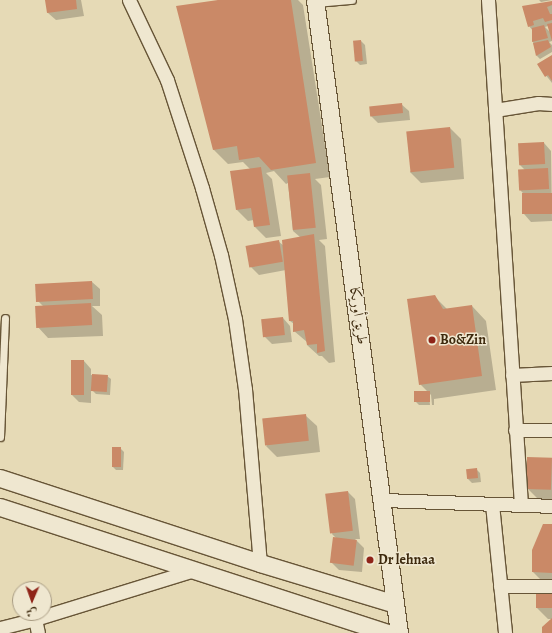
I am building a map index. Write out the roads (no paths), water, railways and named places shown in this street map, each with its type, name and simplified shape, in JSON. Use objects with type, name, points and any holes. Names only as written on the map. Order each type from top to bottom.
[{"type":"street","points":[[129,0],[167,80],[202,188],[221,255],[235,319],[245,389],[260,563]]},
{"type":"street","points":[[488,0],[521,505]]},
{"type":"street","name":"طريق أوريكا","points":[[316,1],[399,633]]},
{"type":"street","points":[[495,110],[538,103],[552,104]]},
{"type":"street","points":[[512,375],[552,373]]},
{"type":"street","points":[[515,430],[552,430]]},
{"type":"street","points":[[0,478],[260,563],[394,604]]},
{"type":"street","points":[[382,500],[552,506]]},
{"type":"street","points":[[492,504],[505,633]]},
{"type":"street","points":[[0,507],[191,571],[387,633]]},
{"type":"street","points":[[52,613],[191,571]]},
{"type":"street","points":[[500,586],[552,586]]},
{"type":"street","points":[[0,628],[26,621]]},
{"type":"street","points":[[35,621],[38,633]]},
{"type":"lane","points":[[316,1],[352,0]]},
{"type":"lane","points":[[0,437],[5,318]]},
{"type":"place","name":"Bo&Zin","points":[[432,340]]},
{"type":"place","name":"Dr lehnaa","points":[[370,560]]}]
